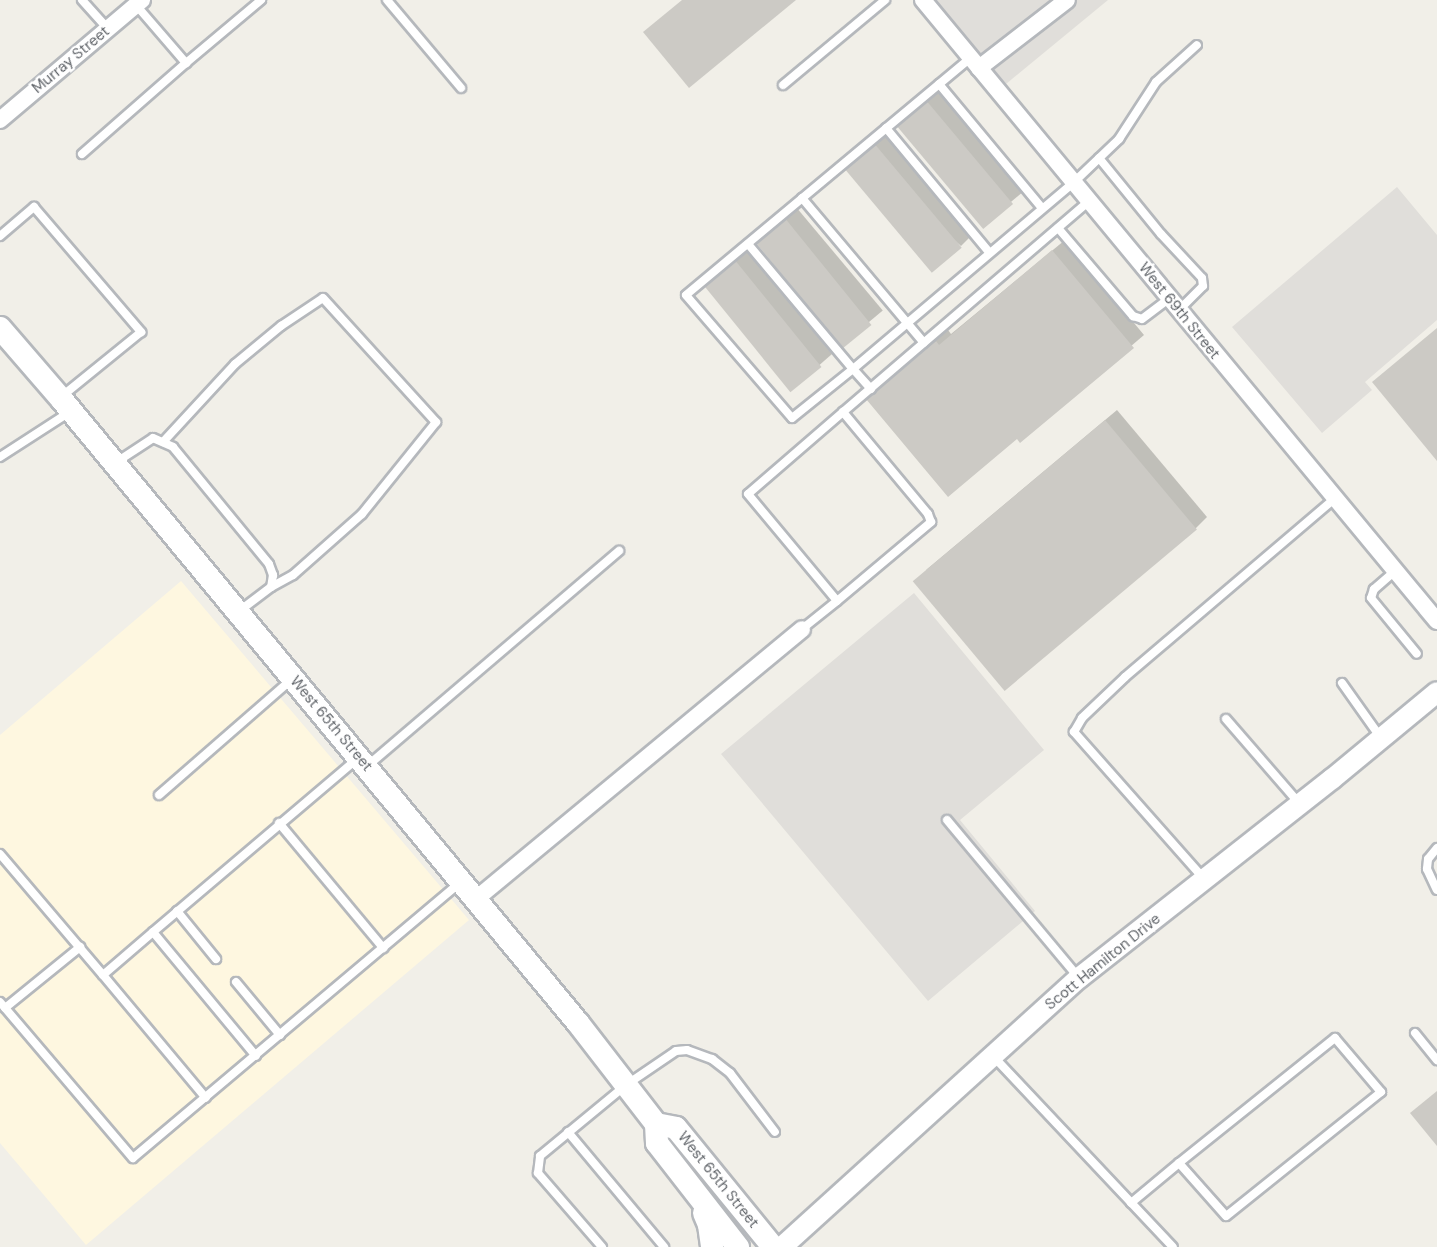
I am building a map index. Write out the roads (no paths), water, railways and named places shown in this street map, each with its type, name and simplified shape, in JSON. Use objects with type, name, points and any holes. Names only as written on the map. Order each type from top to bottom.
[{"type":"main road","name":"West 65th Street","points":[[2,336],[66,404],[476,899],[656,1124],[657,1143],[738,1247]]},
{"type":"main road","name":"West 65th Street","points":[[656,1124],[676,1128],[773,1247]]},
{"type":"main road","points":[[694,1193],[709,1225],[712,1247]]},
{"type":"street","name":"West 69th Street","points":[[923,0],[1334,499],[1395,571],[1434,612]]},
{"type":"street","points":[[975,63],[1067,0]]},
{"type":"street","name":"Murray Street","points":[[0,120],[139,2]]},
{"type":"street","points":[[476,899],[802,629]]},
{"type":"street","name":"Scott Hamilton Drive","points":[[782,1247],[1079,978],[1382,739],[1437,692]]},
{"type":"lane","points":[[82,0],[108,29]]},
{"type":"lane","points":[[82,154],[261,0]]},
{"type":"lane","points":[[387,0],[461,88]]},
{"type":"lane","points":[[783,85],[885,0]]},
{"type":"lane","points":[[139,2],[186,63]]},
{"type":"lane","points":[[975,63],[939,84],[686,295],[792,418],[1074,183],[1119,139],[1156,82],[1197,45]]},
{"type":"lane","points":[[939,84],[1042,208]]},
{"type":"lane","points":[[886,128],[989,252]]},
{"type":"lane","points":[[1058,228],[1133,316],[1142,319],[1174,305],[1203,286],[1202,278],[1161,234],[1099,158]]},
{"type":"lane","points":[[802,198],[924,343]]},
{"type":"lane","points":[[837,601],[748,494],[1089,201]]},
{"type":"lane","points":[[0,236],[34,207],[141,332],[66,404],[0,457]]},
{"type":"lane","points":[[747,244],[870,389]]},
{"type":"lane","points":[[163,442],[235,364],[281,326],[323,298],[436,422],[362,514],[293,575],[271,587],[238,613]]},
{"type":"lane","points":[[802,629],[931,522],[931,518],[843,412]]},
{"type":"lane","points":[[114,464],[153,438],[173,447],[269,564],[273,575],[271,587]]},
{"type":"lane","points":[[1205,880],[1074,732],[1082,718],[1125,677],[1334,499]]},
{"type":"lane","points":[[103,975],[279,823],[362,762],[619,551]]},
{"type":"lane","points":[[1395,571],[1374,589],[1371,598],[1417,654]]},
{"type":"lane","points":[[159,795],[293,679]]},
{"type":"lane","points":[[1342,683],[1382,739]]},
{"type":"lane","points":[[1226,719],[1299,803]]},
{"type":"lane","points":[[947,820],[1079,978]]},
{"type":"lane","points":[[279,823],[383,948]]},
{"type":"lane","points":[[1437,848],[1428,859],[1427,869],[1437,890]]},
{"type":"lane","points":[[0,854],[206,1098]]},
{"type":"lane","points":[[80,947],[3,1005],[133,1158],[462,882]]},
{"type":"lane","points":[[177,911],[216,959]]},
{"type":"lane","points":[[153,932],[256,1056]]},
{"type":"lane","points":[[236,982],[280,1035]]},
{"type":"lane","points":[[1415,1034],[1437,1060]]},
{"type":"lane","points":[[1131,1203],[1179,1163],[1335,1038],[1381,1092],[1226,1216],[1179,1163]]},
{"type":"lane","points":[[602,1247],[538,1173],[540,1156],[626,1086],[676,1051],[697,1053],[712,1059],[730,1073],[775,1132]]},
{"type":"lane","points":[[993,1056],[1173,1247]]},
{"type":"lane","points":[[568,1132],[663,1247]]}]
